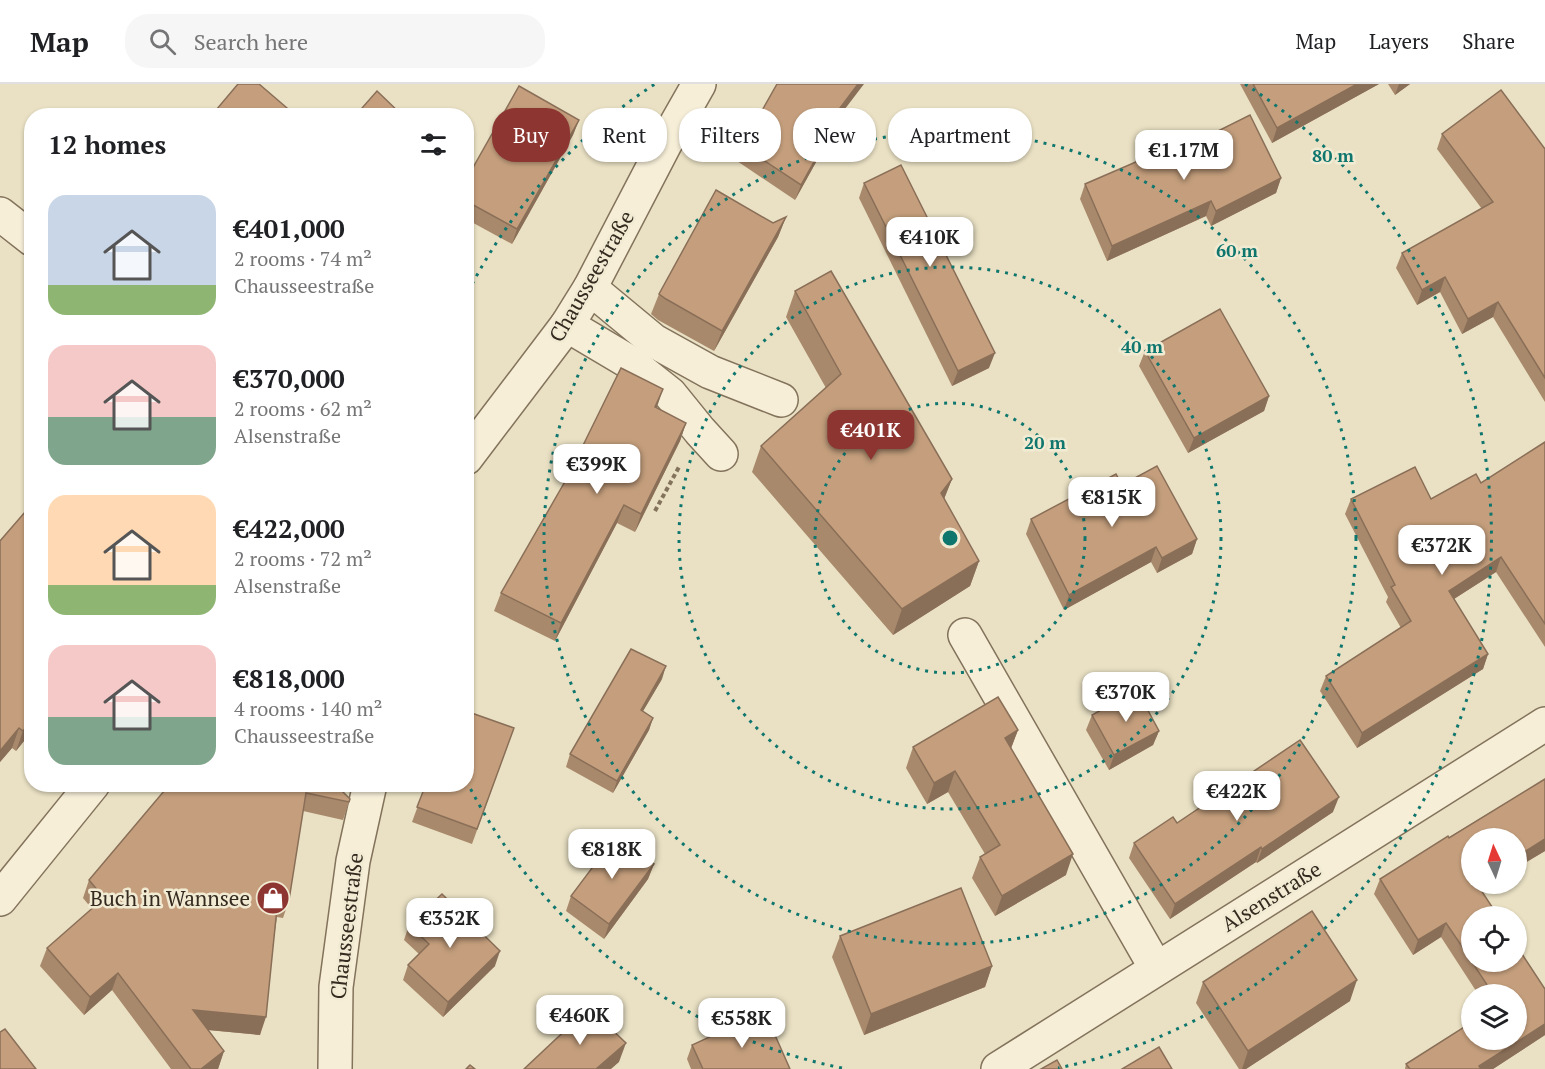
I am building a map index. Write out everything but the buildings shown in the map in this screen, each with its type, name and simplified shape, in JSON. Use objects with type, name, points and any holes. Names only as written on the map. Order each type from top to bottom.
[{"type":"street","name":"Chausseestraße","points":[[474,447],[567,325],[590,288],[699,84]]},
{"type":"street","points":[[0,214],[24,233]]},
{"type":"street","points":[[590,288],[654,340],[710,372],[781,400]]},
{"type":"street","points":[[567,325],[631,363],[670,394],[710,442]]},
{"type":"street","points":[[965,635],[1156,968]]},
{"type":"street","name":"Alsenstraße","points":[[998,1069],[1545,724]]},
{"type":"street","points":[[0,899],[87,792]]},
{"type":"street","name":"Chausseestraße","points":[[335,1069],[336,987],[353,861],[368,792]]},
{"type":"path","points":[[655,511],[710,442]]},
{"type":"place","name":"Buch in Wannsee","points":[[273,898]]}]
